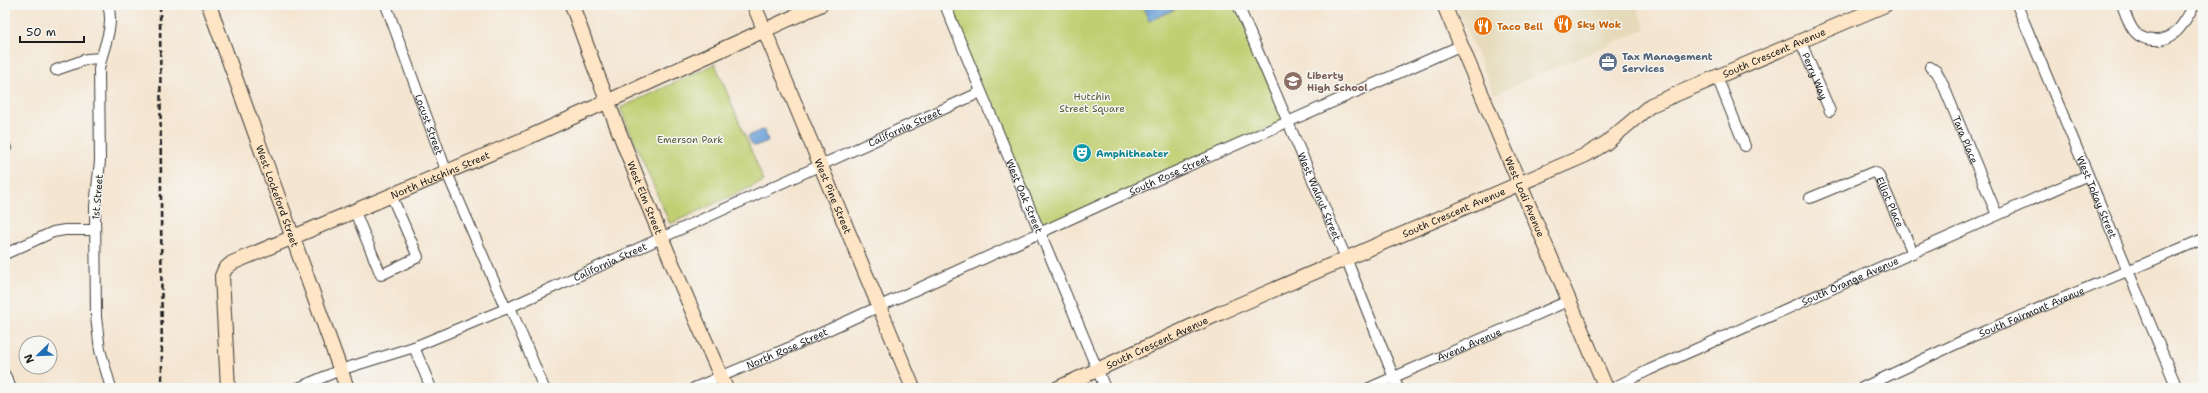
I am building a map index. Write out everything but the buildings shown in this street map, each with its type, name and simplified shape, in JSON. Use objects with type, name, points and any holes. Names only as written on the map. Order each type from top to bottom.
[{"type":"street","name":"1st Street","points":[[108,5],[110,30],[101,58],[100,161],[94,230],[96,317],[100,350],[111,388]]},
{"type":"street","name":"West Lockeford Street","points":[[208,5],[347,388]]},
{"type":"street","name":"Locust Street","points":[[386,5],[448,173],[544,388]]},
{"type":"street","name":"West Elm Street","points":[[572,5],[606,101],[723,382]]},
{"type":"street","name":"West Pine Street","points":[[754,5],[913,388]]},
{"type":"street","name":"North Hutchins Street","points":[[228,388],[222,276],[225,269],[232,263],[448,173],[820,5]]},
{"type":"street","name":"West Oak Street","points":[[945,5],[1105,388]]},
{"type":"street","name":"West Walnut Street","points":[[1238,5],[1286,121],[1346,258],[1398,388]]},
{"type":"street","name":"West Lodi Avenue","points":[[1444,5],[1462,44],[1519,184],[1606,388]]},
{"type":"street","name":"South Crescent Avenue","points":[[1058,388],[1098,371],[1220,313],[1586,155],[1601,147],[1651,105],[1800,40],[1886,5]]},
{"type":"street","name":"West Tokay Street","points":[[2017,5],[2177,388]]},
{"type":"street","points":[[2122,5],[2132,28],[2137,34],[2148,40],[2168,38],[2176,32],[2194,5]]},
{"type":"street","name":"Perry Way","points":[[1800,40],[1830,111]]},
{"type":"street","name":"South Rose Street","points":[[878,306],[1286,121],[1462,44]]},
{"type":"street","points":[[56,70],[87,59],[101,58]]},
{"type":"street","name":"Tara Place","points":[[1930,67],[1936,71],[1942,82],[1997,214]]},
{"type":"street","points":[[1717,77],[1745,146]]},
{"type":"street","name":"California Street","points":[[298,388],[340,370],[414,347],[508,308],[981,92]]},
{"type":"street","name":"Elliot Place","points":[[1810,198],[1873,172],[1878,174],[1913,253]]},
{"type":"street","name":"South Orange Avenue","points":[[1614,388],[1649,370],[1913,253],[1997,214],[2088,175]]},
{"type":"street","points":[[355,212],[381,274],[418,257],[392,197]]},
{"type":"street","points":[[5,254],[53,232],[65,230],[94,230]]},
{"type":"street","name":"South Fairmont Avenue","points":[[1862,388],[1972,337],[2203,239]]},
{"type":"street","name":"Avena Avenue","points":[[1369,388],[1568,301]]},
{"type":"street","name":"North Rose Street","points":[[694,388],[723,382],[793,346],[878,306]]},
{"type":"street","points":[[414,347],[431,388]]},
{"type":"street","points":[[5,375],[11,388]]},
{"type":"shaded area","points":[[1456,5],[1636,5],[1646,29],[1494,94]]},
{"type":"green space","name":"Hutchin Street Square","points":[[945,5],[1237,5],[1286,121],[1041,232]]},
{"type":"green space","name":"Emerson Park","points":[[715,64],[764,181],[670,224],[620,108]]},
{"type":"water","points":[[1142,5],[1184,5],[1149,21]]},
{"type":"water","points":[[761,130],[765,131],[768,141],[755,146],[751,143],[748,136]]},
{"type":"railway","points":[[160,5],[162,388]]},
{"type":"place","name":"Sky Wok","points":[[1563,24]]},
{"type":"place","name":"Taco Bell","points":[[1483,26]]},
{"type":"place","name":"Tax Management Services","points":[[1608,62]]},
{"type":"place","name":"Liberty High School","points":[[1293,81]]},
{"type":"place","name":"Amphitheater","points":[[1082,153]]}]
